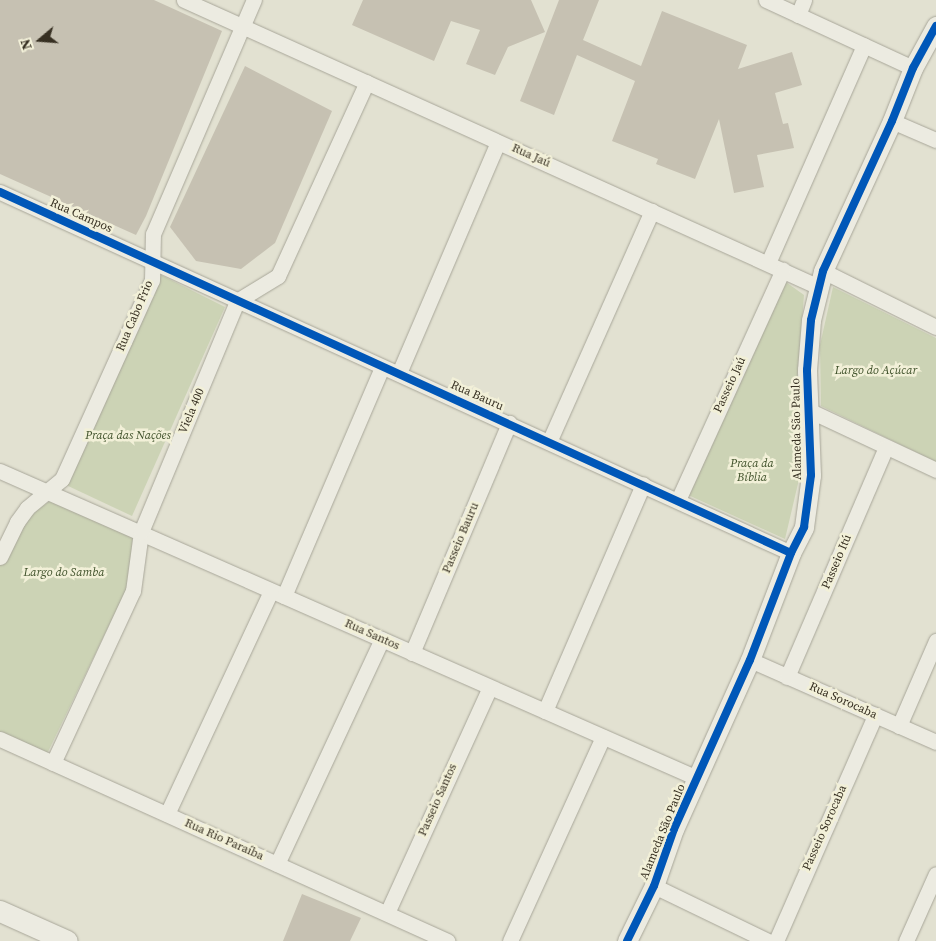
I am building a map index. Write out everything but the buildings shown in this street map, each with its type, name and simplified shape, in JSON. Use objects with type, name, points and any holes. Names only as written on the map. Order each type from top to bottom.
[{"type":"main road","points":[[0,911],[67,941]]},
{"type":"street","name":"Rua Jaú","points":[[184,0],[783,270],[821,279],[936,327]]},
{"type":"street","name":"Rua Cabo Frio","points":[[0,557],[17,522],[27,508],[62,479],[152,280],[154,261],[153,234],[254,0]]},
{"type":"street","points":[[766,0],[913,68]]},
{"type":"street","points":[[798,15],[804,0]]},
{"type":"street","name":"Alameda São Paulo","points":[[627,941],[654,886],[674,829],[750,660],[791,553],[804,526],[811,475],[806,409],[807,370],[811,320],[821,279],[892,121],[913,68],[936,26]]},
{"type":"street","points":[[768,263],[864,45]]},
{"type":"street","points":[[238,301],[278,276],[367,82]]},
{"type":"street","points":[[892,121],[936,140]]},
{"type":"street","points":[[399,373],[498,142]]},
{"type":"street","name":"Rua Campos","points":[[0,192],[154,261]]},
{"type":"street","points":[[549,442],[652,211]]},
{"type":"street","name":"Rua Bauru","points":[[154,261],[791,553]]},
{"type":"street","name":"Passeio Jaú","points":[[678,500],[783,270]]},
{"type":"street","name":"Viela 400","points":[[53,763],[133,591],[141,532],[238,301]]},
{"type":"street","points":[[167,814],[277,593],[382,367]]},
{"type":"street","points":[[806,409],[936,470]]},
{"type":"street","name":"Passeio Bauru","points":[[412,652],[509,423]]},
{"type":"street","name":"Passeio Itú","points":[[787,677],[886,447]]},
{"type":"street","name":"Rua Santos","points":[[0,471],[697,778]]},
{"type":"street","points":[[546,711],[643,484]]},
{"type":"street","points":[[277,864],[382,639]]},
{"type":"street","points":[[899,726],[936,641]]},
{"type":"street","name":"Rua Sorocaba","points":[[750,660],[936,742]]},
{"type":"street","name":"Passeio Santos","points":[[386,913],[490,687]]},
{"type":"street","name":"Passeio Sorocaba","points":[[776,941],[875,715]]},
{"type":"street","points":[[510,941],[603,737]]},
{"type":"street","name":"Rua Rio Paraíba","points":[[0,739],[448,941]]},
{"type":"street","points":[[906,941],[936,874]]},
{"type":"street","points":[[654,886],[768,941]]},
{"type":"green space","name":"Praça das Nações","points":[[161,275],[225,307],[132,516],[66,485]]},
{"type":"green space","name":"Praça da Bíblia","points":[[783,280],[804,295],[796,397],[800,475],[785,539],[688,495]]},
{"type":"green space","name":"Largo do Açúcar","points":[[833,287],[936,338],[936,462],[821,406],[820,345]]},
{"type":"green space","name":"Largo do Samba","points":[[51,500],[133,535],[128,586],[47,754],[0,732],[0,562],[16,526]]},
{"type":"cycle path","points":[[627,941],[654,886],[674,829],[750,660],[791,553],[804,527],[811,475],[807,370],[811,320],[823,271],[892,121],[913,68],[936,26]]},
{"type":"cycle path","points":[[0,192],[791,553]]}]
